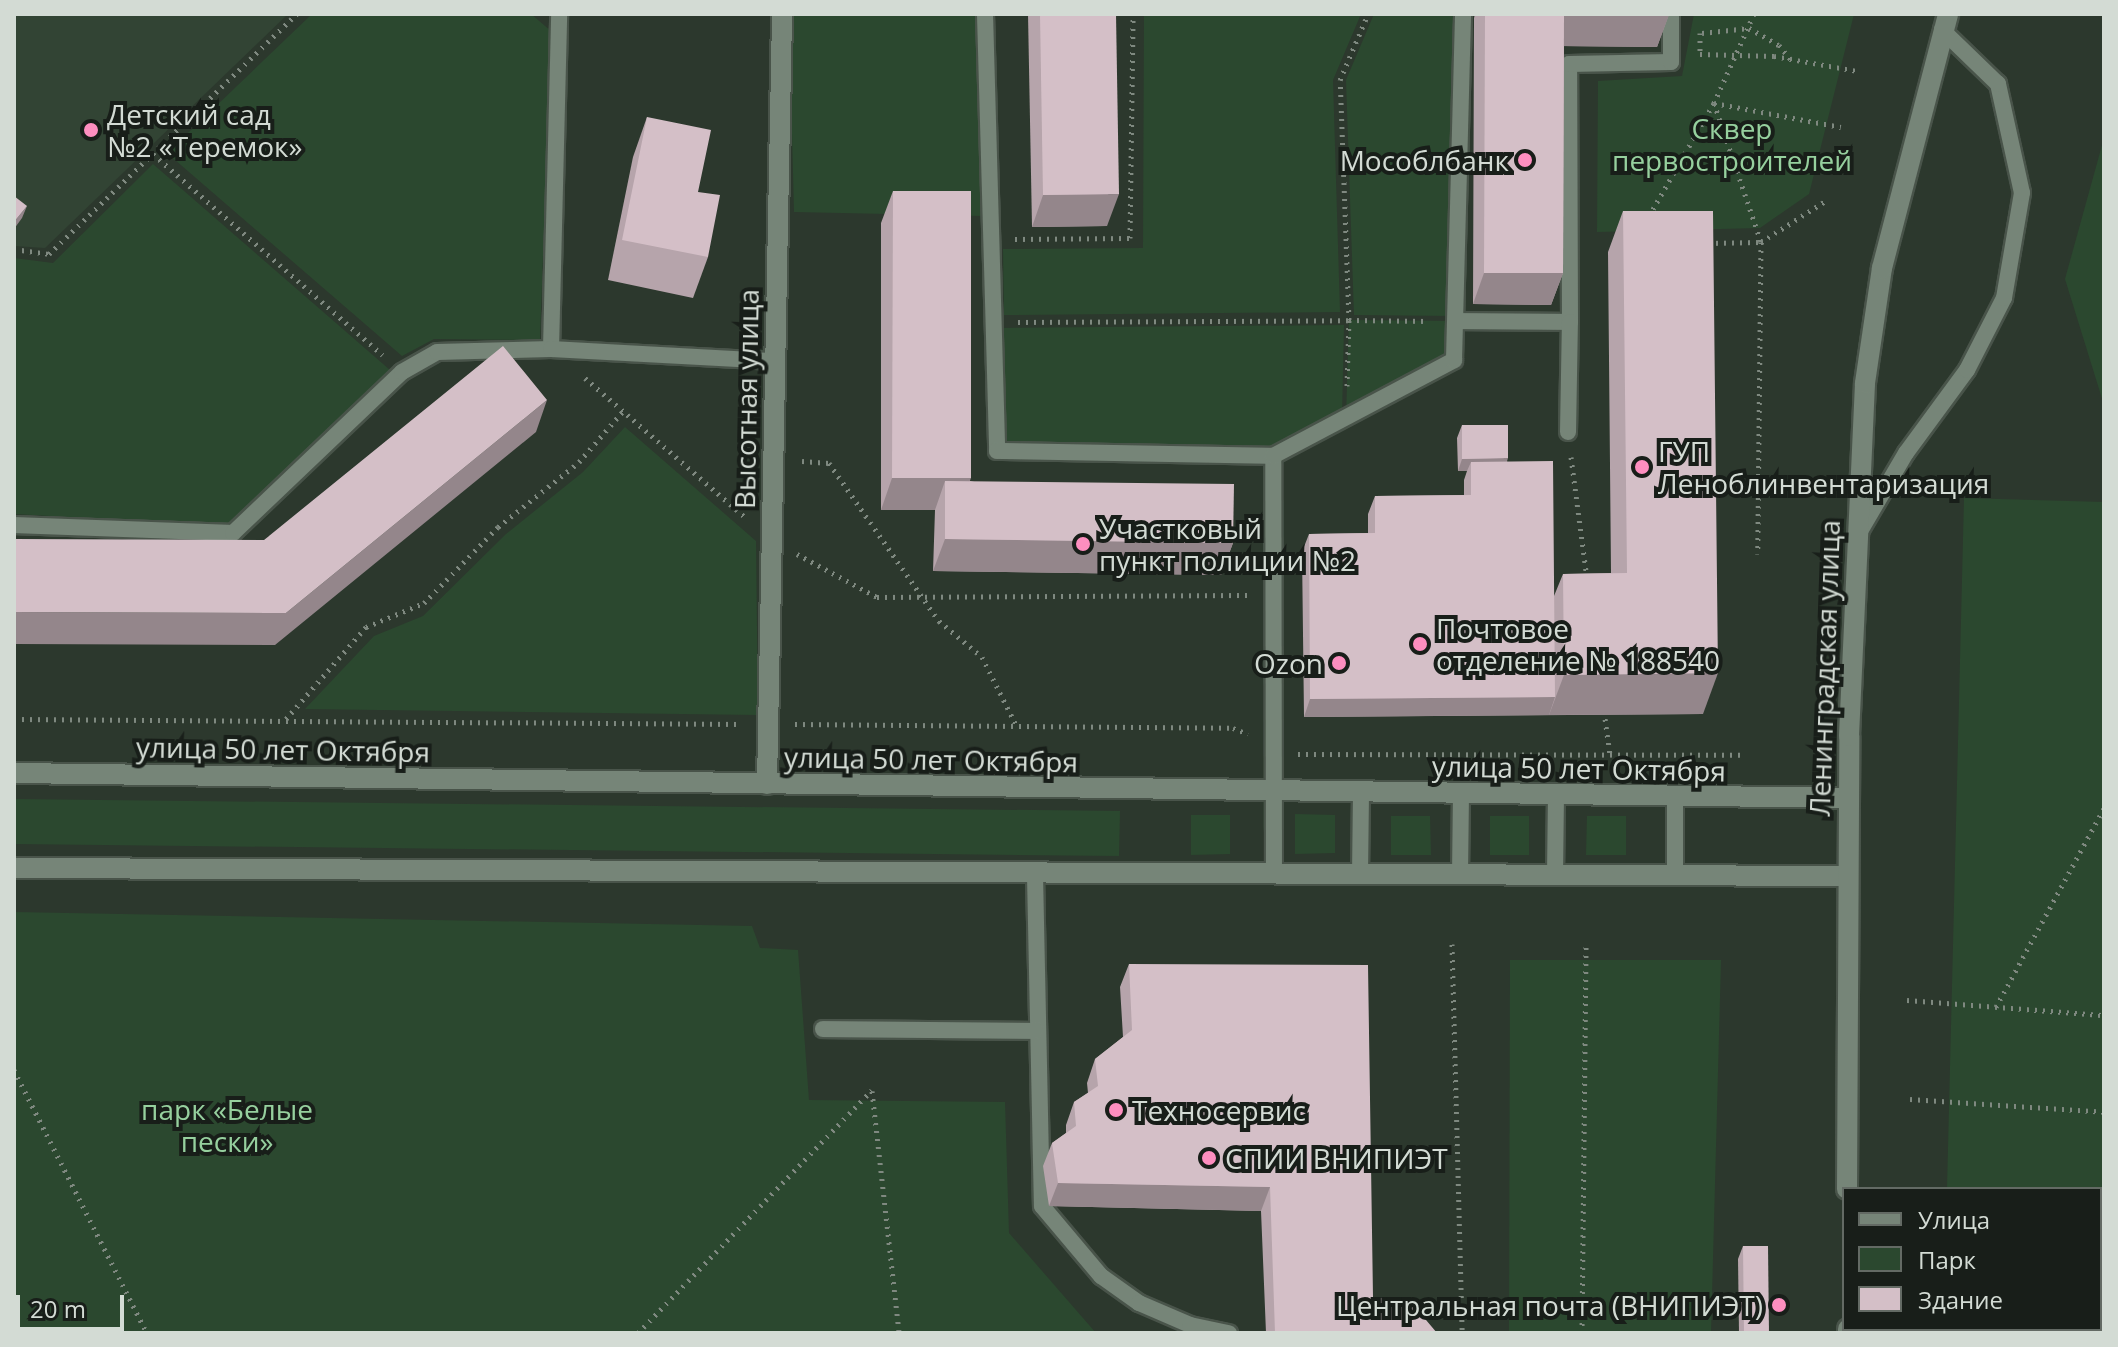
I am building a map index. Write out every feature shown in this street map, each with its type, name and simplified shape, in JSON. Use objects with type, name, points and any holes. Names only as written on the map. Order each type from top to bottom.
[{"type":"street","name":"Высотная улица","points":[[767,784],[782,14]]},
{"type":"street","name":"Ленинградская улица","points":[[1847,1187],[1848,798],[1854,541],[1865,383],[1882,268],[1945,22]]},
{"type":"street","name":"улица 50 лет Октября","points":[[14,773],[1848,798]]},
{"type":"street","points":[[14,868],[1035,875],[1848,876]]},
{"type":"lane","points":[[551,349],[559,14]]},
{"type":"lane","points":[[985,14],[997,451],[1273,456],[1454,360],[1458,321],[1463,14]]},
{"type":"lane","points":[[1569,64],[1671,62],[1671,14]]},
{"type":"lane","points":[[1854,541],[1906,453],[1967,370],[2004,298],[2015,238],[2022,193],[1998,84],[1945,22]]},
{"type":"lane","points":[[1568,432],[1569,46]]},
{"type":"lane","points":[[1458,321],[1570,322]]},
{"type":"lane","points":[[14,525],[233,533],[402,372],[437,352],[551,349],[775,361]]},
{"type":"lane","points":[[1273,456],[1274,875]]},
{"type":"lane","points":[[1360,875],[1361,793]]},
{"type":"lane","points":[[1460,875],[1461,793]]},
{"type":"lane","points":[[1555,876],[1556,795]]},
{"type":"lane","points":[[1675,797],[1675,877]]},
{"type":"lane","points":[[1035,875],[1035,1031],[1042,1206],[1101,1276],[1139,1303],[1190,1325],[1229,1333]]},
{"type":"lane","points":[[823,1029],[1035,1031]]},
{"type":"path","points":[[14,249],[49,254],[297,14]]},
{"type":"path","points":[[991,239],[1130,238],[1133,14]]},
{"type":"path","points":[[1346,418],[1349,320],[1340,80],[1368,14]]},
{"type":"path","points":[[1647,219],[1714,103],[1754,14]]},
{"type":"path","points":[[1702,33],[1749,28],[1779,45],[1791,60]]},
{"type":"path","points":[[1700,54],[1774,56],[1857,71]]},
{"type":"path","points":[[1714,103],[1841,127]]},
{"type":"path","points":[[1714,103],[1761,242],[1758,554]]},
{"type":"path","points":[[153,154],[402,372]]},
{"type":"path","points":[[1703,243],[1761,242],[1827,200]]},
{"type":"path","points":[[993,322],[1458,321]]},
{"type":"path","points":[[551,349],[771,539],[877,597],[1275,595]]},
{"type":"path","points":[[286,719],[366,627],[424,603],[498,527],[579,462],[623,411]]},
{"type":"path","points":[[1568,432],[1588,590]]},
{"type":"path","points":[[773,459],[829,463],[939,621],[982,657],[1017,727]]},
{"type":"path","points":[[1602,694],[1610,755]]},
{"type":"path","points":[[14,719],[1233,728],[1304,756],[1746,755]]},
{"type":"path","points":[[1996,1007],[2104,808]]},
{"type":"path","points":[[1452,944],[1462,1333]]},
{"type":"path","points":[[1582,1333],[1586,945]]},
{"type":"path","points":[[1907,1000],[2104,1015]]},
{"type":"path","points":[[14,1070],[147,1333]]},
{"type":"path","points":[[638,1333],[872,1090],[899,1333]]},
{"type":"path","points":[[1910,1099],[2104,1112]]},
{"type":"path","points":[[1595,1333],[1685,1333]]},
{"type":"shaded area","name":"Детский сад №2 «Теремок»","points":[[14,14],[288,14],[45,248],[14,246]]},
{"type":"green space","points":[[312,14],[531,14],[551,31],[540,340],[434,339],[402,356],[167,153]]},
{"type":"green space","points":[[789,14],[978,14],[982,216],[794,212]]},
{"type":"green space","points":[[1144,14],[1361,14],[1333,80],[1340,312],[1004,315],[1003,249],[1143,248]]},
{"type":"green space","points":[[1374,14],[1455,14],[1454,316],[1354,315],[1346,80]]},
{"type":"green space","name":"Сквер первостроителей","points":[[1694,14],[1854,14],[1809,194],[1760,228],[1597,232],[1598,81],[1682,76]]},
{"type":"green space","points":[[2104,138],[2104,405],[2065,279]]},
{"type":"green space","points":[[153,164],[390,370],[231,526],[14,514],[14,258],[53,263]]},
{"type":"green space","points":[[1349,320],[1458,321],[1454,360],[1346,418]]},
{"type":"green space","points":[[1344,325],[1342,416],[1273,452],[1003,446],[998,328]]},
{"type":"green space","points":[[625,427],[756,541],[758,715],[305,709],[374,636],[423,616],[506,534],[583,472]]},
{"type":"green space","points":[[1964,498],[2104,502],[2104,1283],[2102,1187],[1947,1187]]},
{"type":"green space","points":[[14,799],[1120,811],[1119,856],[14,844]]},
{"type":"green space","points":[[1295,814],[1335,815],[1335,853],[1295,854]]},
{"type":"green space","points":[[1191,815],[1230,815],[1230,854],[1191,855]]},
{"type":"green space","points":[[1391,816],[1430,816],[1431,855],[1391,855]]},
{"type":"green space","points":[[1490,816],[1529,816],[1529,855],[1490,855]]},
{"type":"green space","points":[[1587,816],[1626,816],[1626,855],[1586,855]]},
{"type":"green space","name":"парк «Белые пески»","points":[[14,912],[752,926],[760,948],[798,950],[809,1100],[1005,1102],[1009,1233],[1096,1333],[14,1333]]},
{"type":"green space","points":[[1510,960],[1721,960],[1711,1333],[1509,1333]]},
{"type":"building","points":[[1040,14],[1116,14],[1119,194],[1043,195]]},
{"type":"building","points":[[1485,14],[1564,14],[1563,273],[1484,273]]},
{"type":"building","points":[[1569,14],[1669,14],[1669,15]]},
{"type":"building","points":[[647,117],[711,130],[698,192],[720,195],[708,257],[622,240]]},
{"type":"building","points":[[893,191],[971,191],[971,478],[892,478]]},
{"type":"building","points":[[14,196],[27,206],[14,222]]},
{"type":"building","points":[[1623,211],[1713,211],[1718,673],[1564,675],[1563,574],[1627,573]]},
{"type":"building","points":[[503,346],[547,400],[286,613],[14,612],[14,539],[264,540]]},
{"type":"building","points":[[1462,425],[1508,425],[1508,458],[1462,459]]},
{"type":"building","points":[[1553,461],[1555,697],[1310,699],[1309,534],[1375,533],[1375,496],[1471,495],[1471,462]]},
{"type":"building","points":[[945,481],[1234,484],[1233,543],[945,539]]},
{"type":"building","name":"СПИИ ВНИПИЭТ","points":[[1129,964],[1368,965],[1373,1297],[1410,1301],[1437,1333],[1275,1333],[1270,1187],[1058,1183],[1052,1143],[1076,1126],[1074,1102],[1098,1086],[1095,1059],[1132,1030]]},
{"type":"building","points":[[1743,1246],[1768,1246],[1769,1333],[1744,1333]]},
{"type":"place","name":"Детский сад №2 «Теремок»","points":[[91,130]]},
{"type":"place","name":"Мособлбанк","points":[[1525,160]]},
{"type":"place","name":"ГУП Леноблинвентаризация","points":[[1642,467]]},
{"type":"place","name":"Участковый пункт полиции №2","points":[[1083,544]]},
{"type":"place","name":"Почтовое отделение № 188540","points":[[1420,644]]},
{"type":"place","name":"Ozon","points":[[1339,663]]},
{"type":"place","name":"Техносервис","points":[[1116,1110]]},
{"type":"place","name":"СПИИ ВНИПИЭТ","points":[[1209,1158]]},
{"type":"place","name":"Центральная почта (ВНИПИЭТ)","points":[[1779,1305]]}]
